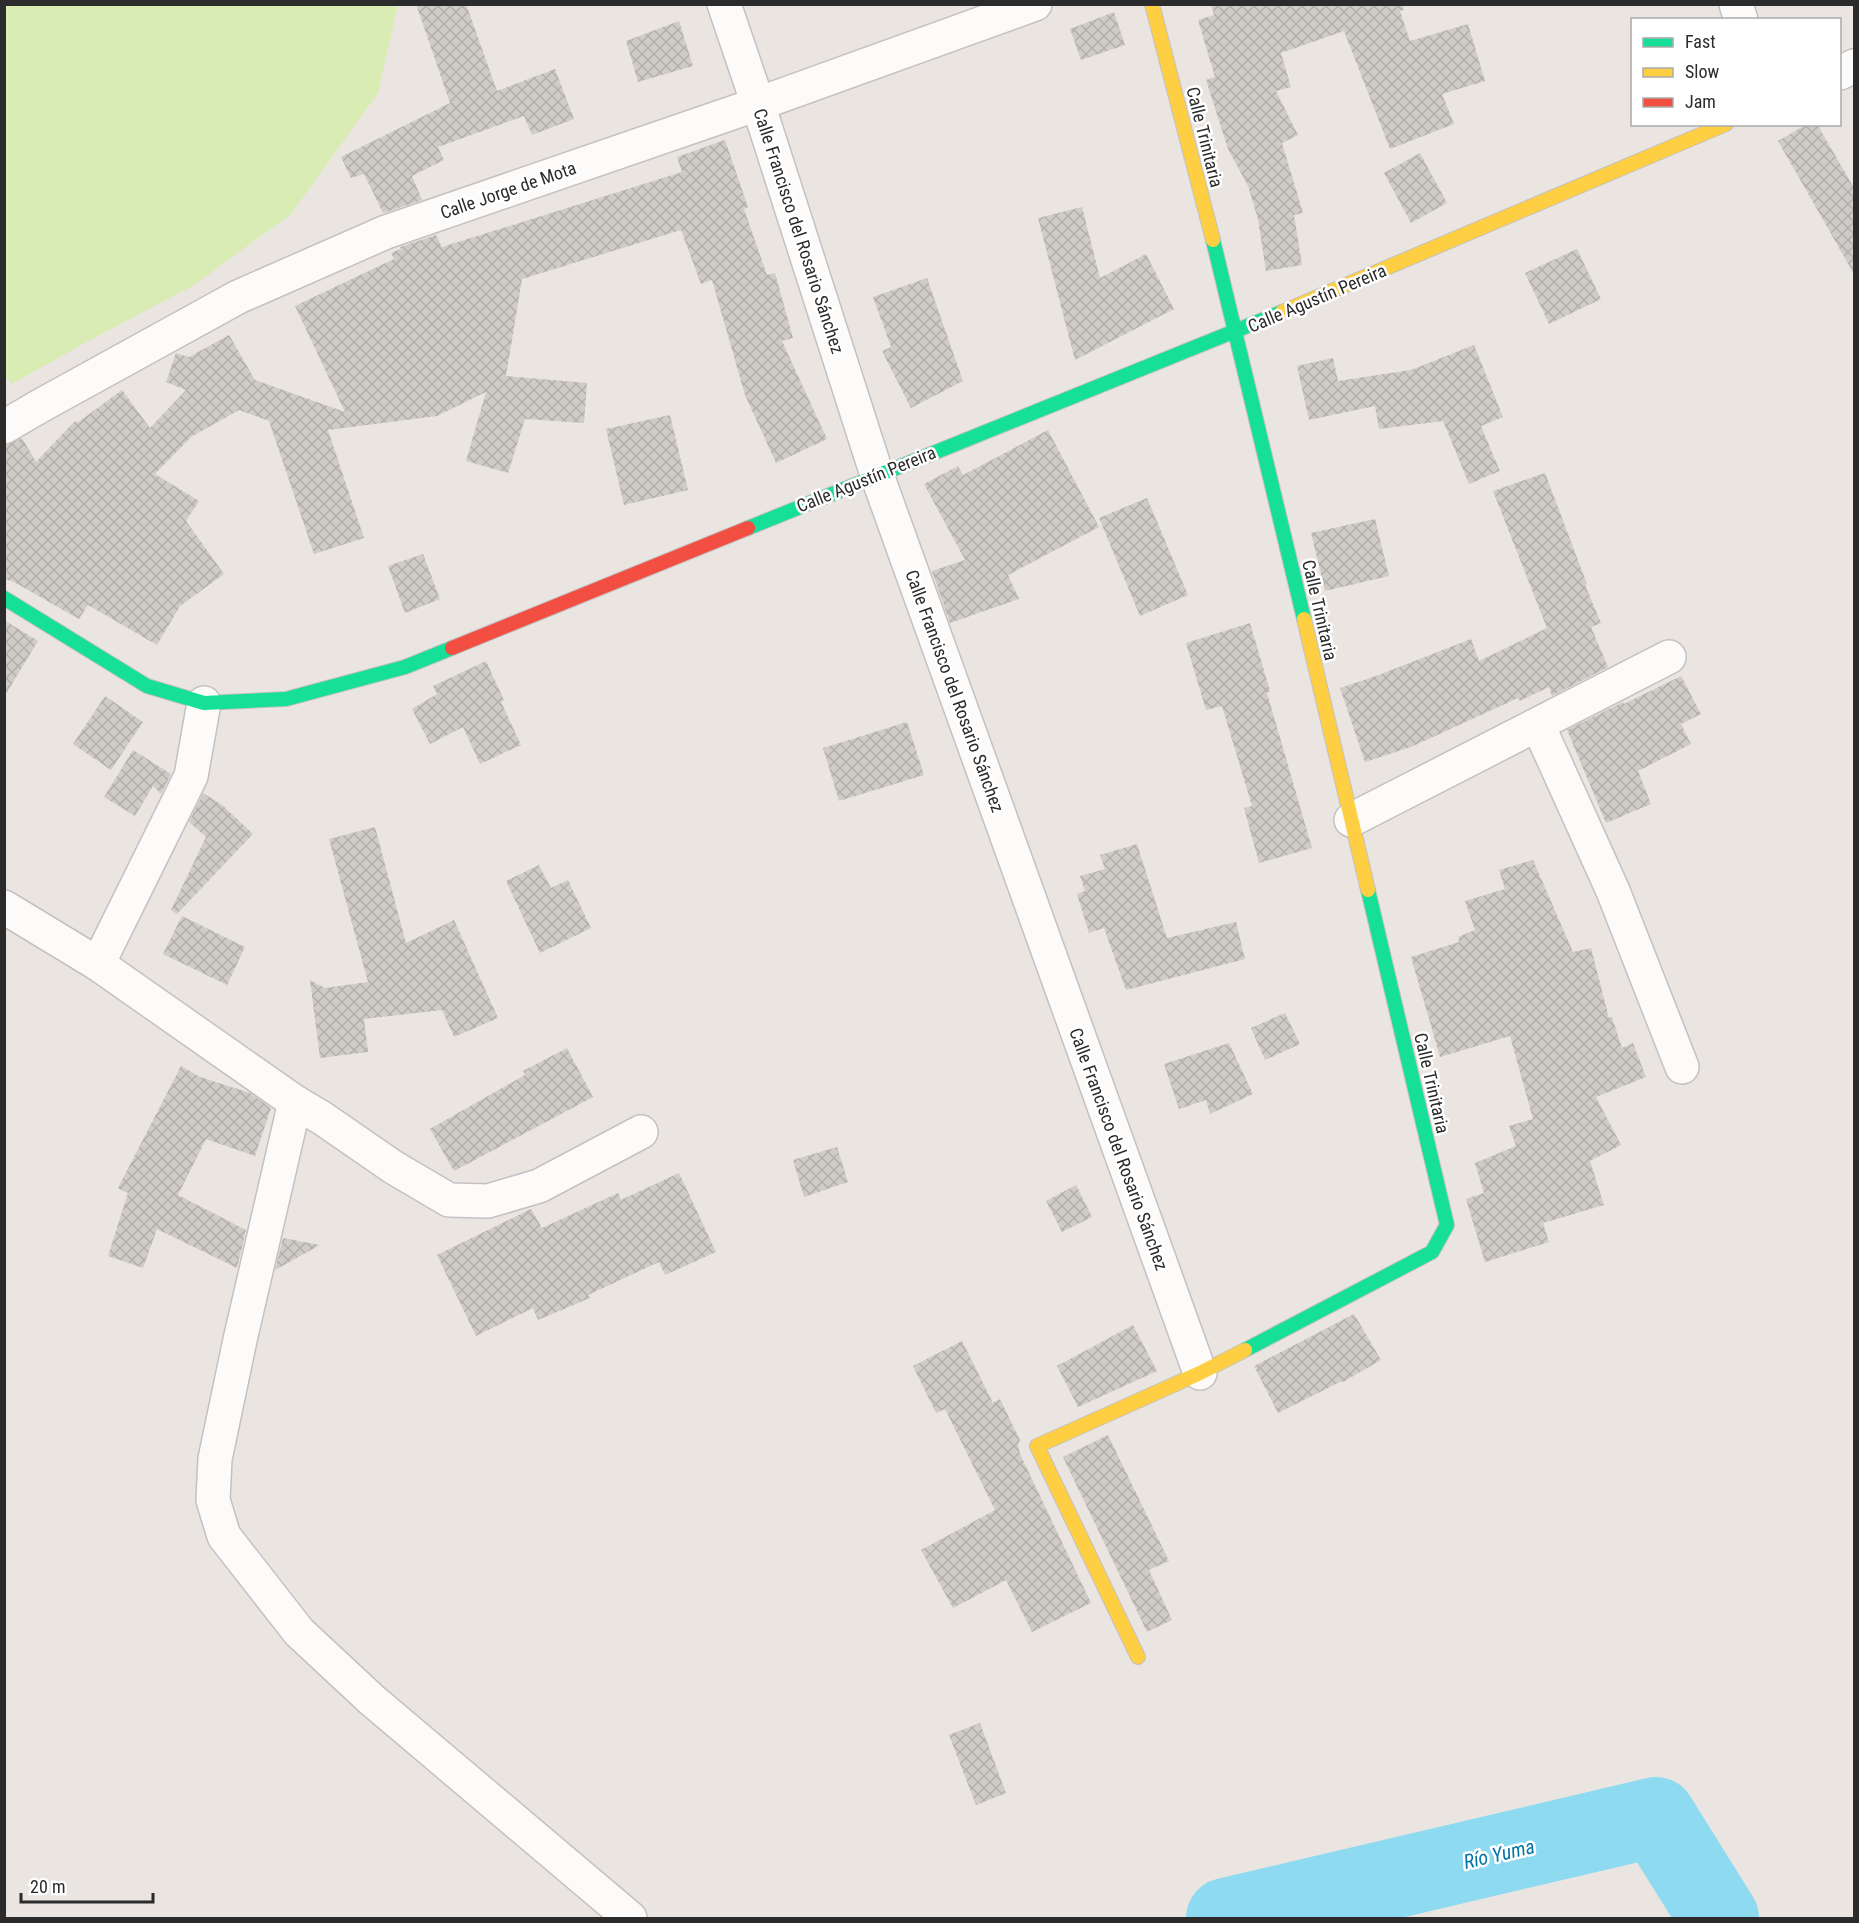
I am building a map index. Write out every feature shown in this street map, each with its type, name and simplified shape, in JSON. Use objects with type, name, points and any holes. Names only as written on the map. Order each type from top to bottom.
[{"type":"street","name":"Calle Francisco del Rosario Sánchez","points":[[724,4],[877,475],[1200,1373]]},
{"type":"street","name":"Calle Jorge de Mota","points":[[4,427],[238,297],[386,232],[758,104],[1035,4]]},
{"type":"street","name":"Calle Trinitaria","points":[[1152,4],[1236,332],[1447,1225],[1432,1252],[1200,1373]]},
{"type":"street","name":"Calle Agustín Pereira","points":[[4,598],[147,686],[204,703],[286,699],[405,667],[1236,332],[1720,126]]},
{"type":"street","points":[[1351,820],[1669,657]]},
{"type":"street","points":[[98,964],[191,776],[204,703]]},
{"type":"street","points":[[1538,724],[1613,891],[1682,1067]]},
{"type":"street","points":[[4,907],[98,964],[295,1102],[393,1167],[449,1200],[488,1201],[539,1186],[641,1132]]},
{"type":"street","points":[[295,1102],[215,1459],[213,1500],[224,1536],[300,1632],[372,1700],[630,1918]]},
{"type":"street","points":[[1138,1657],[1037,1446],[1200,1373]]},
{"type":"green space","points":[[4,5],[398,5],[378,93],[291,214],[194,285],[12,384],[4,375]]},
{"type":"building","points":[[416,4],[466,4],[497,91],[555,69],[574,119],[532,135],[524,116],[438,147],[444,160],[412,176],[422,200],[383,213],[364,174],[351,178],[341,157],[450,103]]},
{"type":"building","points":[[1211,4],[1403,4],[1404,10],[1400,11],[1410,41],[1468,24],[1485,81],[1442,94],[1454,124],[1390,149],[1344,31],[1281,53],[1291,87],[1276,91],[1298,135],[1282,143],[1303,213],[1294,215],[1302,265],[1266,271],[1258,219],[1248,186],[1228,149],[1206,80],[1215,77],[1198,20],[1214,15]]},
{"type":"building","points":[[1114,12],[1125,45],[1081,60],[1070,29]]},
{"type":"building","points":[[679,21],[693,66],[638,82],[626,41]]},
{"type":"building","points":[[1804,126],[1818,126],[1854,188],[1854,274],[1778,141]]},
{"type":"building","points":[[725,140],[748,207],[744,209],[767,275],[775,273],[793,338],[782,341],[827,439],[776,463],[745,395],[712,280],[701,284],[681,230],[522,279],[506,376],[587,383],[584,423],[525,419],[508,473],[466,461],[486,392],[437,416],[328,430],[364,538],[314,554],[269,421],[239,410],[191,437],[155,474],[199,501],[186,521],[224,574],[180,606],[157,645],[88,605],[79,619],[14,582],[4,579],[4,446],[22,438],[36,462],[75,421],[77,423],[122,390],[150,428],[186,390],[166,382],[176,353],[189,357],[229,335],[255,380],[345,412],[295,306],[394,259],[391,253],[401,249],[400,247],[436,235],[442,247],[682,172],[677,157]]},
{"type":"building","points":[[1420,153],[1447,203],[1411,223],[1384,173]]},
{"type":"building","points":[[1082,207],[1100,278],[1146,254],[1174,309],[1075,360],[1038,218]]},
{"type":"building","points":[[1577,249],[1601,299],[1549,324],[1525,273]]},
{"type":"building","points":[[927,278],[963,381],[911,408],[882,351],[891,347],[873,297]]},
{"type":"building","points":[[1474,345],[1503,417],[1481,426],[1500,471],[1469,484],[1443,421],[1379,429],[1375,406],[1309,420],[1297,366],[1333,358],[1338,381],[1411,370]]},
{"type":"building","points":[[670,415],[688,490],[624,505],[606,429]]},
{"type":"building","points":[[1048,430],[1099,527],[1008,575],[1019,599],[950,623],[932,571],[965,560],[924,484],[958,466],[963,475]]},
{"type":"building","points":[[1545,473],[1601,623],[1591,627],[1608,667],[1552,696],[1549,687],[1520,701],[1518,698],[1411,747],[1365,762],[1340,688],[1471,639],[1479,661],[1547,628],[1493,491]]},
{"type":"building","points":[[1147,498],[1188,595],[1140,616],[1099,518]]},
{"type":"building","points":[[1375,519],[1389,576],[1325,591],[1311,533]]},
{"type":"building","points":[[423,554],[440,599],[405,613],[388,566]]},
{"type":"building","points":[[4,620],[38,641],[4,697]]},
{"type":"building","points":[[1250,623],[1270,691],[1267,693],[1312,848],[1259,863],[1244,808],[1252,806],[1222,706],[1206,710],[1186,643]]},
{"type":"building","points":[[486,661],[504,700],[501,702],[521,745],[480,764],[463,727],[430,744],[412,709],[437,694],[433,686]]},
{"type":"building","points":[[1681,676],[1701,714],[1681,724],[1691,744],[1638,771],[1651,804],[1606,823],[1567,730]]},
{"type":"building","points":[[105,696],[143,722],[111,770],[73,744]]},
{"type":"building","points":[[907,722],[924,775],[839,801],[823,748]]},
{"type":"building","points":[[133,750],[171,774],[161,794],[153,786],[135,816],[104,797]]},
{"type":"building","points":[[203,793],[222,805],[253,834],[177,914],[171,910],[206,837],[189,822]]},
{"type":"building","points":[[375,827],[406,943],[454,920],[498,1018],[454,1037],[442,1010],[364,1019],[368,1052],[320,1058],[310,980],[325,988],[368,982],[329,839]]},
{"type":"building","points":[[1137,844],[1167,938],[1236,922],[1245,959],[1126,990],[1104,928],[1089,933],[1077,894],[1085,891],[1080,876],[1105,869],[1100,855]]},
{"type":"building","points":[[1533,860],[1573,952],[1591,948],[1609,1018],[1612,1017],[1622,1048],[1633,1043],[1646,1077],[1596,1097],[1621,1145],[1590,1161],[1604,1205],[1543,1223],[1549,1242],[1485,1262],[1466,1199],[1484,1193],[1475,1163],[1516,1146],[1509,1126],[1533,1119],[1510,1036],[1440,1057],[1411,957],[1459,942],[1458,937],[1475,930],[1465,901],[1505,889],[1499,870]]},
{"type":"building","points":[[539,865],[551,888],[568,880],[591,928],[540,953],[506,881]]},
{"type":"building","points":[[182,916],[245,947],[227,985],[163,954]]},
{"type":"building","points":[[1285,1013],[1300,1044],[1265,1060],[1251,1028]]},
{"type":"building","points":[[1229,1043],[1253,1094],[1210,1114],[1206,1100],[1179,1109],[1164,1064]]},
{"type":"building","points":[[567,1048],[593,1097],[454,1171],[430,1129],[525,1075],[523,1071]]},
{"type":"building","points":[[181,1066],[200,1077],[250,1093],[271,1108],[255,1156],[206,1139],[178,1195],[246,1230],[237,1268],[157,1229],[143,1268],[108,1256],[128,1193],[118,1188]]},
{"type":"building","points":[[837,1147],[848,1182],[804,1197],[793,1160]]},
{"type":"building","points":[[679,1173],[716,1252],[665,1275],[659,1262],[588,1295],[590,1298],[538,1320],[533,1308],[476,1336],[437,1255],[531,1209],[542,1228],[618,1193],[621,1200]]},
{"type":"building","points":[[1076,1185],[1092,1217],[1062,1232],[1046,1201]]},
{"type":"building","points":[[283,1238],[320,1245],[275,1270]]},
{"type":"building","points":[[1354,1314],[1381,1360],[1343,1382],[1278,1413],[1254,1366]]},
{"type":"building","points":[[1133,1325],[1157,1371],[1078,1407],[1057,1366]]},
{"type":"building","points":[[962,1341],[993,1403],[1000,1399],[1020,1440],[1018,1445],[1020,1454],[1091,1603],[1032,1632],[1006,1580],[953,1608],[921,1550],[995,1510],[945,1409],[936,1413],[913,1366]]},
{"type":"building","points":[[1108,1435],[1169,1561],[1149,1570],[1172,1620],[1147,1632],[1063,1457]]},
{"type":"building","points":[[980,1723],[1006,1793],[976,1805],[949,1735]]},
{"type":"waterway","name":"Río Yuma","points":[[1226,1918],[1656,1817],[1719,1918]]},
{"type":"traffic: fast","points":[[1213,240],[1304,619]]},
{"type":"traffic: fast","points":[[748,528],[1282,312]]},
{"type":"traffic: fast","points":[[4,598],[147,686],[204,703],[286,699],[405,667],[452,648]]},
{"type":"traffic: fast","points":[[1245,1350],[1432,1252],[1447,1225],[1368,890]]},
{"type":"traffic: slow","points":[[1152,4],[1213,240]]},
{"type":"traffic: slow","points":[[1282,312],[1721,126]]},
{"type":"traffic: slow","points":[[1304,619],[1368,890]]},
{"type":"traffic: slow","points":[[1138,1657],[1037,1446],[1200,1373],[1245,1350]]},
{"type":"traffic: jam","points":[[452,648],[748,528]]}]
